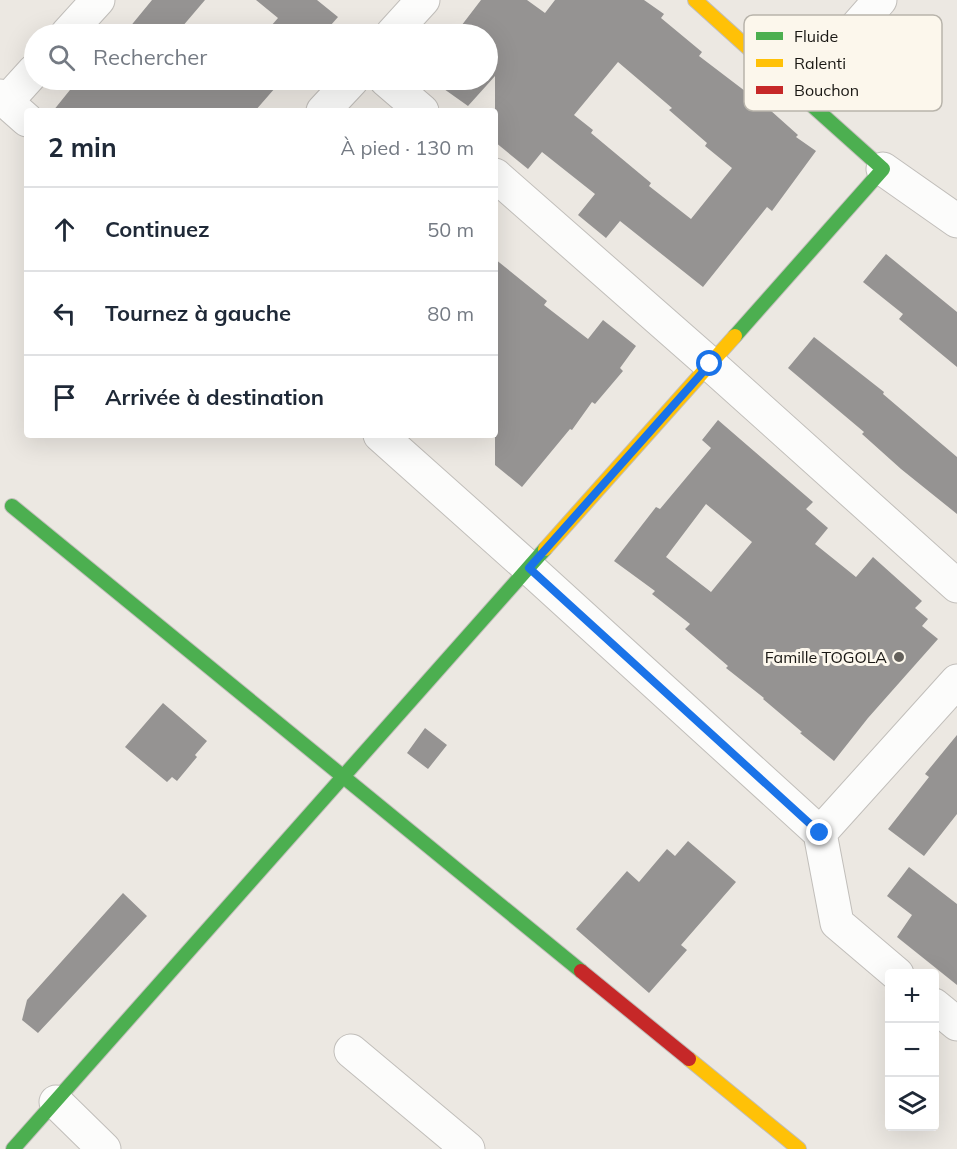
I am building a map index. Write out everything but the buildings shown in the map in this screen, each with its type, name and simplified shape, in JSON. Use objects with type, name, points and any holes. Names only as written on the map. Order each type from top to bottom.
[{"type":"street","points":[[76,24],[98,0]]},
{"type":"street","points":[[401,24],[423,0]]},
{"type":"street","points":[[695,0],[744,44]]},
{"type":"street","points":[[867,15],[880,0]]},
{"type":"street","points":[[11,106],[24,86]]},
{"type":"street","points":[[326,108],[343,90]]},
{"type":"street","points":[[398,90],[419,108]]},
{"type":"street","points":[[818,111],[883,169],[957,221]]},
{"type":"street","points":[[18,1144],[883,169]]},
{"type":"street","points":[[498,178],[957,586]]},
{"type":"street","points":[[383,438],[820,833],[837,923],[891,969]]},
{"type":"street","points":[[12,506],[800,1149]]},
{"type":"street","points":[[820,833],[957,681]]},
{"type":"street","points":[[939,1009],[957,1024]]},
{"type":"street","points":[[351,1050],[468,1149]]},
{"type":"street","points":[[56,1102],[104,1149]]},
{"type":"traffic: fast","points":[[735,336],[883,169],[818,111]]},
{"type":"traffic: fast","points":[[12,506],[581,971]]},
{"type":"traffic: fast","points":[[13,1149],[545,549]]},
{"type":"traffic: slow","points":[[695,0],[744,44]]},
{"type":"traffic: slow","points":[[545,549],[735,336]]},
{"type":"traffic: slow","points":[[689,1059],[799,1149]]},
{"type":"traffic: jam","points":[[581,971],[689,1059]]},
{"type":"place","name":"Famille TOGOLA","points":[[899,657]]},
{"type":"route","points":[[710,364],[529,568],[820,833]]}]
